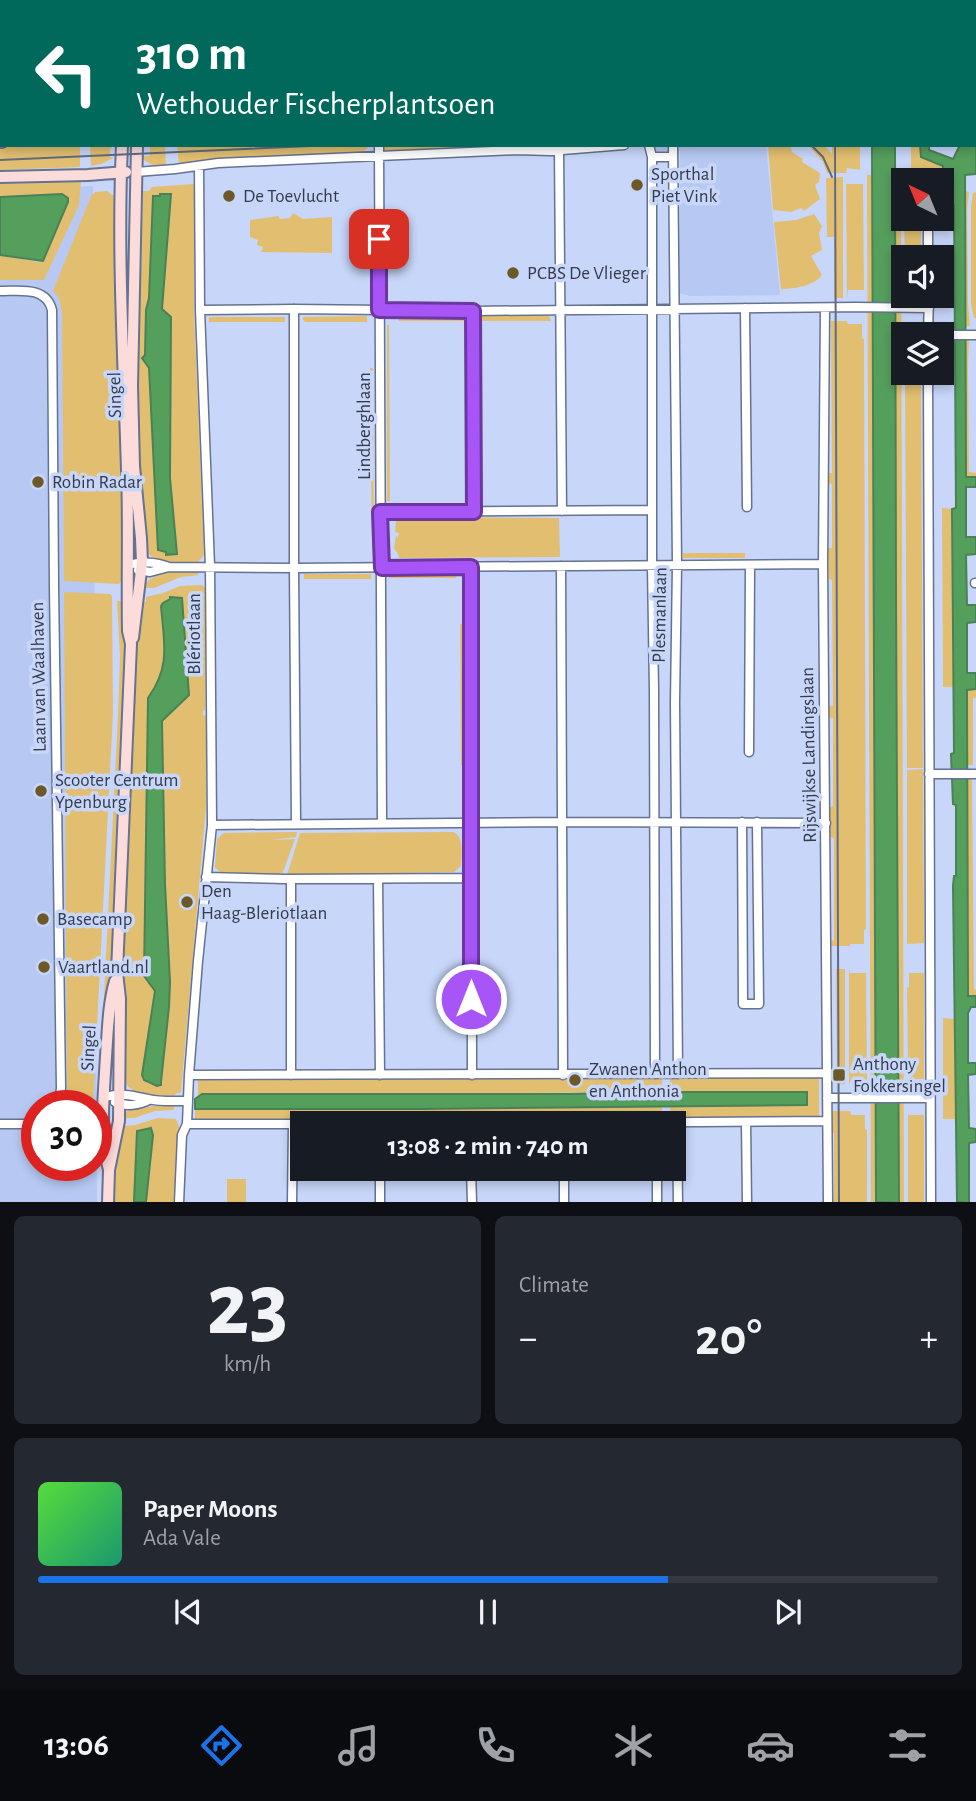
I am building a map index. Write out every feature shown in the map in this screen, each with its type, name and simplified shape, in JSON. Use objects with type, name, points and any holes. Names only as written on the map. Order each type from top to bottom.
[{"type":"main road","name":"Singel","points":[[112,1155],[119,1121],[120,1099],[120,999],[117,972],[131,644],[128,631],[127,483],[122,363],[122,147]]},
{"type":"main road","name":"Singel","points":[[131,644],[135,632],[141,567],[132,386],[137,147]]},
{"type":"main road","points":[[0,177],[136,172]]},
{"type":"main road","name":"Singel","points":[[104,1090],[110,998],[117,972]]},
{"type":"main road","name":"Singel","points":[[107,1202],[108,1181]]},
{"type":"street","points":[[136,172],[379,150],[519,147],[550,151],[592,147]]},
{"type":"street","name":"Plesmanlaan","points":[[650,147],[652,157],[653,308],[655,1074]]},
{"type":"street","name":"Plesmanlaan","points":[[673,147],[678,1074]]},
{"type":"street","points":[[559,149],[562,511]]},
{"type":"street","name":"Lindberghlaan","points":[[379,150],[382,823]]},
{"type":"street","points":[[652,157],[673,157]]},
{"type":"street","name":"Blériotlaan","points":[[179,1202],[182,1135],[187,1124],[212,825],[210,566],[200,310],[199,166]]},
{"type":"street","name":"Laan van Waalhaven","points":[[0,291],[36,292],[50,301],[52,310],[61,1090]]},
{"type":"street","points":[[746,308],[747,507]]},
{"type":"street","name":"Rijswijkse Landingslaan","points":[[825,308],[823,564],[828,1202]]},
{"type":"street","points":[[200,310],[891,308]]},
{"type":"street","points":[[928,322],[929,308]]},
{"type":"street","points":[[295,309],[296,824]]},
{"type":"street","points":[[473,311],[474,512]]},
{"type":"street","points":[[954,335],[972,335]]},
{"type":"street","points":[[929,385],[931,1202]]},
{"type":"street","points":[[380,512],[652,510]]},
{"type":"street","points":[[127,565],[159,570],[169,567],[210,566],[382,568],[823,564]]},
{"type":"street","points":[[749,752],[750,565]]},
{"type":"street","points":[[562,566],[563,1075]]},
{"type":"street","points":[[471,567],[472,1075]]},
{"type":"street","points":[[929,774],[974,774]]},
{"type":"street","points":[[742,822],[743,1004],[759,1004],[757,822]]},
{"type":"street","points":[[212,825],[826,822]]},
{"type":"street","points":[[206,877],[470,878]]},
{"type":"street","points":[[291,879],[291,1075]]},
{"type":"street","points":[[378,879],[380,1075]]},
{"type":"street","points":[[189,1075],[828,1073]]},
{"type":"street","points":[[112,1098],[141,1104],[149,1100],[187,1101]]},
{"type":"street","points":[[827,1098],[930,1098]]},
{"type":"street","points":[[686,1122],[827,1121]]},
{"type":"street","points":[[746,1122],[747,1202]]},
{"type":"street","points":[[0,1124],[21,1124]]},
{"type":"street","points":[[187,1124],[290,1124]]},
{"type":"street","points":[[292,1181],[292,1202]]},
{"type":"street","points":[[380,1181],[380,1202]]},
{"type":"street","points":[[471,1181],[471,1202]]},
{"type":"street","points":[[564,1181],[564,1202]]},
{"type":"street","points":[[657,1181],[657,1202]]},
{"type":"street","points":[[678,1181],[678,1202]]},
{"type":"shaded area","points":[[0,147],[80,147],[80,167],[0,170]]},
{"type":"shaded area","points":[[90,147],[112,148],[110,157],[113,158],[91,166]]},
{"type":"shaded area","points":[[150,147],[165,147],[166,167],[154,166],[139,157],[150,156]]},
{"type":"shaded area","points":[[177,147],[369,147],[365,154],[179,166]]},
{"type":"shaded area","points":[[383,147],[503,147],[388,153]]},
{"type":"shaded area","points":[[648,147],[766,147],[780,295],[690,296],[679,293],[680,151],[648,152]]},
{"type":"shaded area","points":[[768,147],[791,147],[792,152],[803,159],[802,162],[820,173],[819,182],[815,185],[820,199],[804,211],[801,208],[791,212],[773,210]]},
{"type":"shaded area","points":[[810,147],[826,147],[832,154],[832,147],[860,147],[860,170],[847,168],[846,173],[827,173],[823,162]]},
{"type":"shaded area","points":[[872,147],[895,147],[895,168],[891,168],[891,231],[895,231],[895,245],[891,245],[891,308],[895,308],[895,322],[891,322],[891,385],[896,385],[899,1202],[876,1202]]},
{"type":"shaded area","points":[[911,147],[920,147],[921,157],[943,166],[911,168]]},
{"type":"shaded area","points":[[920,147],[929,147],[929,150],[953,159],[959,147],[976,147],[976,174],[965,175],[966,477],[976,477],[976,487],[966,487],[966,537],[976,537],[976,554],[966,555],[967,605],[976,605],[976,622],[967,623],[967,673],[976,673],[976,689],[967,690],[968,996],[976,996],[976,1007],[971,1007],[968,1013],[968,1063],[976,1063],[976,1074],[968,1075],[969,1128],[976,1129],[976,1142],[969,1143],[969,1202],[957,1202],[953,886],[956,876],[956,805],[953,804],[951,754],[954,753],[952,509],[956,508],[954,168],[943,168],[921,157]]},
{"type":"shaded area","points":[[867,175],[872,175],[876,1202],[871,1202]]},
{"type":"shaded area","points":[[843,177],[843,298],[834,298],[834,237],[827,237],[826,178]]},
{"type":"shaded area","points":[[81,181],[79,205],[44,280],[0,280],[0,255],[43,261],[68,202],[62,194],[0,197],[0,184]]},
{"type":"shaded area","points":[[194,184],[194,310],[204,555],[198,562],[167,562],[151,556],[142,521],[137,457],[136,345],[143,191],[149,191],[152,187]],"holes":[[[171,195],[162,309],[170,395],[170,478],[177,553],[167,554],[158,549],[149,368],[143,357],[154,196]]]},
{"type":"shaded area","points":[[846,184],[863,184],[864,290],[848,290],[847,298]]},
{"type":"shaded area","points":[[93,186],[97,1090],[21,1090],[21,1181],[97,1181],[97,1202],[0,1202],[0,190]]},
{"type":"shaded area","points":[[107,191],[112,195],[116,194],[122,579],[119,584],[64,581],[62,313],[59,298],[53,291],[91,196],[95,192]]},
{"type":"shaded area","points":[[965,191],[969,192],[967,210],[970,326],[965,326]]},
{"type":"shaded area","points":[[976,192],[974,318],[971,304],[971,207],[973,193]]},
{"type":"shaded area","points":[[62,194],[68,198],[68,202],[43,261],[0,255],[0,197]]},
{"type":"shaded area","points":[[171,194],[162,309],[171,317],[170,478],[177,554],[166,555],[166,552],[158,550],[149,368],[142,358],[145,355],[146,310],[149,298],[153,196]]},
{"type":"shaded area","points":[[293,213],[303,219],[332,217],[332,253],[261,252],[263,247],[257,245],[258,240],[250,237],[250,220],[278,216],[280,219],[290,218]]},
{"type":"shaded area","points":[[814,214],[822,226],[819,233],[822,250],[811,256],[822,275],[809,284],[781,289],[774,222],[796,220]]},
{"type":"shaded area","points":[[895,231],[901,231],[901,245],[895,245]]},
{"type":"shaded area","points":[[904,231],[921,231],[921,245],[905,245]]},
{"type":"shaded area","points":[[895,308],[901,308],[901,322],[895,322]]},
{"type":"shaded area","points":[[367,316],[367,322],[303,320],[303,317]]},
{"type":"shaded area","points":[[398,316],[463,316],[464,321],[399,321]]},
{"type":"shaded area","points":[[481,316],[549,316],[551,321],[481,321]]},
{"type":"shaded area","points":[[209,317],[285,317],[285,322],[209,322]]},
{"type":"shaded area","points":[[831,321],[862,324],[864,339],[866,929],[864,944],[850,946],[830,946],[830,941],[834,940],[834,838],[830,837],[830,807],[833,806],[833,718],[829,718],[829,706],[833,706],[832,580],[829,579],[828,548],[832,548],[832,484],[828,483],[828,473],[832,473]]},
{"type":"shaded area","points":[[389,325],[390,501],[387,501]]},
{"type":"shaded area","points":[[965,340],[969,340],[969,472],[976,473],[976,477],[966,477]]},
{"type":"shaded area","points":[[370,368],[373,368],[374,550],[372,550]]},
{"type":"shaded area","points":[[895,385],[902,385],[904,1202],[899,1202]]},
{"type":"shaded area","points":[[905,385],[921,385],[923,768],[907,768]]},
{"type":"shaded area","points":[[942,508],[952,509],[953,687],[943,687]]},
{"type":"shaded area","points":[[408,517],[559,518],[560,557],[399,558],[394,548],[399,533],[395,532],[396,520],[407,520]]},
{"type":"shaded area","points":[[683,553],[745,553],[745,558],[683,558]]},
{"type":"shaded area","points":[[198,571],[198,575],[181,577],[154,588],[144,586],[161,574]]},
{"type":"shaded area","points":[[304,574],[371,574],[371,579],[304,579]]},
{"type":"shaded area","points":[[389,574],[456,574],[456,578],[389,578]]},
{"type":"shaded area","points":[[202,585],[206,588],[203,715],[206,716],[206,807],[181,1092],[174,1097],[140,1093],[125,1082],[122,992],[135,661],[142,601],[146,602],[146,597],[180,586]],"holes":[[[181,597],[185,640],[162,721],[170,982],[161,1082],[142,1079],[155,990],[144,976],[148,698],[164,667],[166,643],[163,603]]]},
{"type":"shaded area","points":[[64,592],[112,596],[113,712],[94,1090],[67,1090]]},
{"type":"shaded area","points":[[170,597],[182,598],[189,695],[162,721],[170,982],[161,1085],[157,1086],[144,1080],[142,1075],[155,991],[144,976],[148,698],[163,665],[161,606]]},
{"type":"shaded area","points":[[117,601],[124,601],[125,660],[112,973],[99,1090],[118,716],[120,657]]},
{"type":"shaded area","points":[[460,624],[463,624],[463,765],[461,765]]},
{"type":"shaded area","points":[[967,689],[976,689],[976,698],[973,698],[973,765],[967,765]]},
{"type":"shaded area","points":[[923,769],[924,943],[907,944],[907,770]]},
{"type":"shaded area","points":[[972,778],[976,996],[968,996],[967,779]]},
{"type":"shaded area","points":[[297,832],[296,837],[271,840],[295,839],[282,875],[222,874],[215,867],[217,839],[224,833]]},
{"type":"shaded area","points":[[453,832],[459,837],[462,851],[461,866],[454,872],[287,875],[300,833]]},
{"type":"shaded area","points":[[836,969],[845,969],[845,1084],[837,1084]]},
{"type":"shaded area","points":[[849,969],[850,973],[866,973],[867,1080],[851,1080],[849,1084]]},
{"type":"shaded area","points":[[909,973],[924,973],[924,1079],[910,1079],[908,1065]]},
{"type":"shaded area","points":[[943,1018],[956,1019],[956,1119],[943,1119]]},
{"type":"shaded area","points":[[819,1077],[819,1119],[686,1118],[686,1111],[670,1111],[670,1106],[806,1105],[807,1093],[669,1092],[670,1078]]},
{"type":"shaded area","points":[[574,1078],[576,1082],[576,1078],[661,1078],[663,1092],[198,1095],[198,1080]]},
{"type":"shaded area","points":[[807,1092],[807,1105],[195,1109],[195,1099],[202,1094]]},
{"type":"shaded area","points":[[174,1106],[174,1110],[155,1111],[134,1118],[121,1116],[129,1110]]},
{"type":"shaded area","points":[[662,1106],[662,1111],[290,1111],[290,1120],[195,1120],[195,1109]]},
{"type":"shaded area","points":[[831,1111],[850,1111],[851,1115],[865,1115],[867,1202],[834,1202],[834,1133],[831,1132]]},
{"type":"shaded area","points":[[908,1115],[924,1115],[924,1202],[908,1202]]},
{"type":"shaded area","points":[[158,1118],[176,1119],[179,1127],[176,1202],[146,1202],[153,1135],[150,1128],[137,1131],[134,1202],[114,1202],[113,1180],[119,1131],[123,1131],[124,1126]]},
{"type":"shaded area","points":[[151,1128],[153,1135],[146,1202],[134,1202],[137,1131]]},
{"type":"shaded area","points":[[227,1179],[246,1179],[246,1202],[227,1202]]},
{"type":"tram line","points":[[0,160],[289,147]]},
{"type":"tram line","points":[[813,147],[823,157],[832,177]]},
{"type":"tram line","points":[[835,147],[839,1202]]},
{"type":"place","name":"Sporthal Piet Vink","points":[[637,185]]},
{"type":"place","name":"De Toevlucht","points":[[229,196]]},
{"type":"place","name":"PCBS De Vlieger","points":[[513,273]]},
{"type":"place","name":"Robin Radar","points":[[38,482]]},
{"type":"place","name":"Scooter Centrum Ypenburg","points":[[41,791]]},
{"type":"place","name":"Den Haag-Bleriotlaan","points":[[187,902]]},
{"type":"place","name":"Basecamp","points":[[43,919]]},
{"type":"place","name":"Vaartland.nl","points":[[44,967]]},
{"type":"place","name":"Anthony Fokkersingel","points":[[839,1075]]},
{"type":"place","name":"Zwanen Anthon en Anthonia","points":[[575,1080]]},
{"type":"route","points":[[379,239],[379,310],[473,311],[474,512],[380,512],[382,568],[471,567],[471,999]]}]
